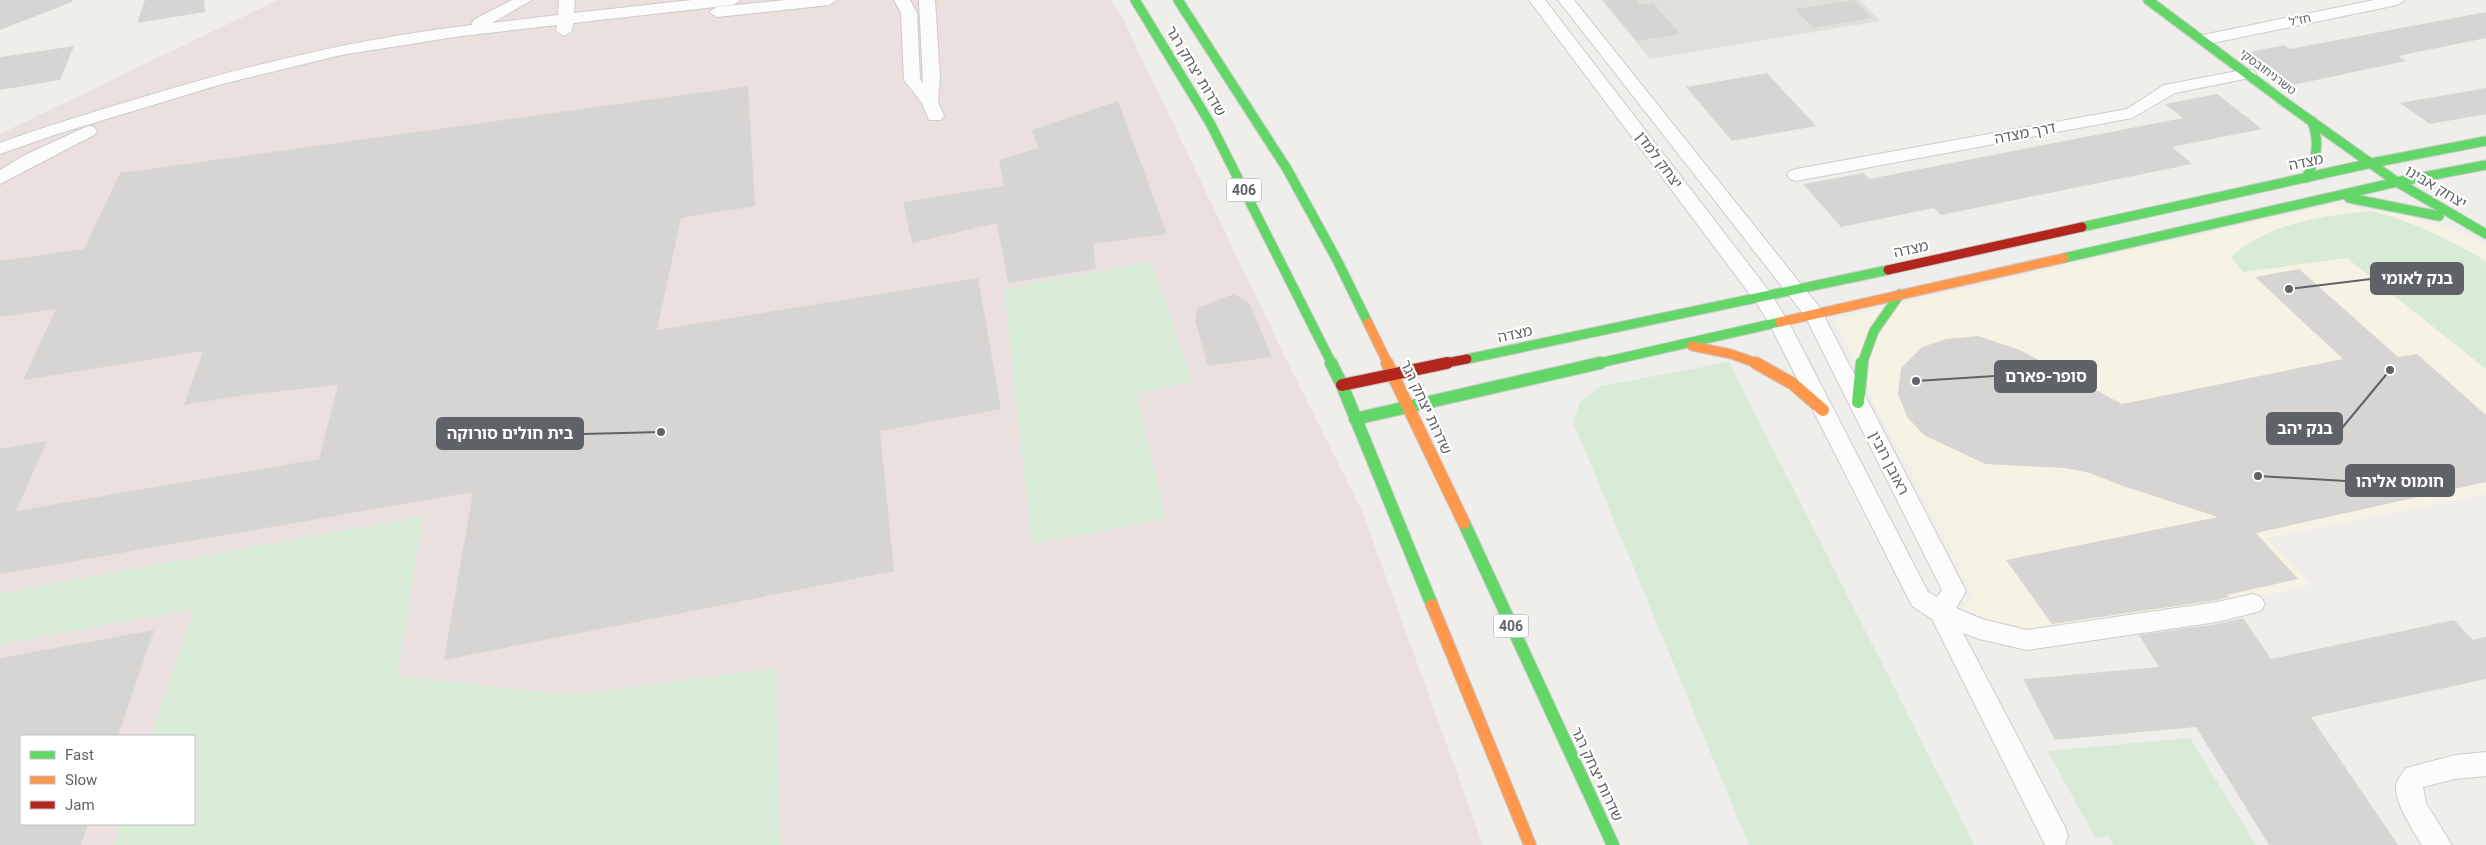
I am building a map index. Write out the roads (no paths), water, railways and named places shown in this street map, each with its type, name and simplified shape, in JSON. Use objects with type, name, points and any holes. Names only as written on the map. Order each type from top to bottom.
[{"type":"main road","name":"שדרות יצחק רגר","points":[[1135,0],[1210,123],[1342,385],[1530,845]]},
{"type":"main road","name":"שדרות יצחק רגר","points":[[1178,0],[1287,169],[1337,260],[1409,406],[1614,845]]},
{"type":"main road","name":"טשרניחובסקי","points":[[2148,0],[2372,163]]},
{"type":"main road","points":[[2312,121],[2357,139]]},
{"type":"main road","points":[[2306,178],[2320,153],[2319,137],[2312,121]]},
{"type":"main road","name":"מצדה","points":[[1342,385],[1796,290],[2372,163],[2486,141]]},
{"type":"main road","points":[[2390,148],[2423,153]]},
{"type":"main road","name":"יצחק אבינו","points":[[2372,163],[2397,182],[2485,234]]},
{"type":"main road","points":[[1355,419],[1813,313],[2397,182],[2486,165]]},
{"type":"main road","points":[[2446,173],[2444,192],[2448,200],[2485,234]]},
{"type":"main road","points":[[2335,196],[2433,214],[2485,234]]},
{"type":"main road","points":[[1858,402],[1858,382],[1865,344],[1886,308],[1900,294]]},
{"type":"main road","points":[[1678,344],[1718,350],[1770,366],[1796,383],[1824,410]]},
{"type":"street","points":[[461,31],[524,0]]},
{"type":"street","points":[[533,29],[535,0]]},
{"type":"street","points":[[564,25],[567,0]]},
{"type":"street","points":[[263,70],[733,0]]},
{"type":"street","points":[[564,25],[829,0]]},
{"type":"street","points":[[902,0],[909,13],[912,80],[932,109],[927,0]]},
{"type":"street","name":"יצחק למדן","points":[[1537,0],[1762,296],[1778,321]]},
{"type":"street","name":"יצחק למדן","points":[[1566,0],[1813,313]]},
{"type":"street","name":"חז\"ל","points":[[2203,40],[2397,0]]},
{"type":"street","points":[[0,149],[48,131],[217,80],[341,50],[461,31],[533,29]]},
{"type":"street","name":"דרך מצדה","points":[[1796,175],[2132,113],[2170,89],[2248,74]]},
{"type":"street","points":[[0,178],[70,138],[122,116],[150,100]]},
{"type":"street","name":"ראובן רובין","points":[[1813,313],[1954,591],[1940,612]]},
{"type":"street","points":[[1778,321],[1920,599],[1940,612],[1979,629],[2027,640],[2217,612],[2253,604]]},
{"type":"street","points":[[1940,612],[2055,836]]},
{"type":"street","points":[[2438,845],[2422,822],[2411,801],[2409,786],[2415,777],[2455,767],[2486,764]]},
{"type":"place","name":"בנק לאומי","points":[[2289,289]]},
{"type":"place","name":"בנק יהב","points":[[2390,370]]},
{"type":"place","name":"סופר-פארם","points":[[1916,381]]},
{"type":"place","name":"בית חולים סורוקה","points":[[661,432]]},
{"type":"place","name":"חומוס אליהו","points":[[2258,476]]}]
